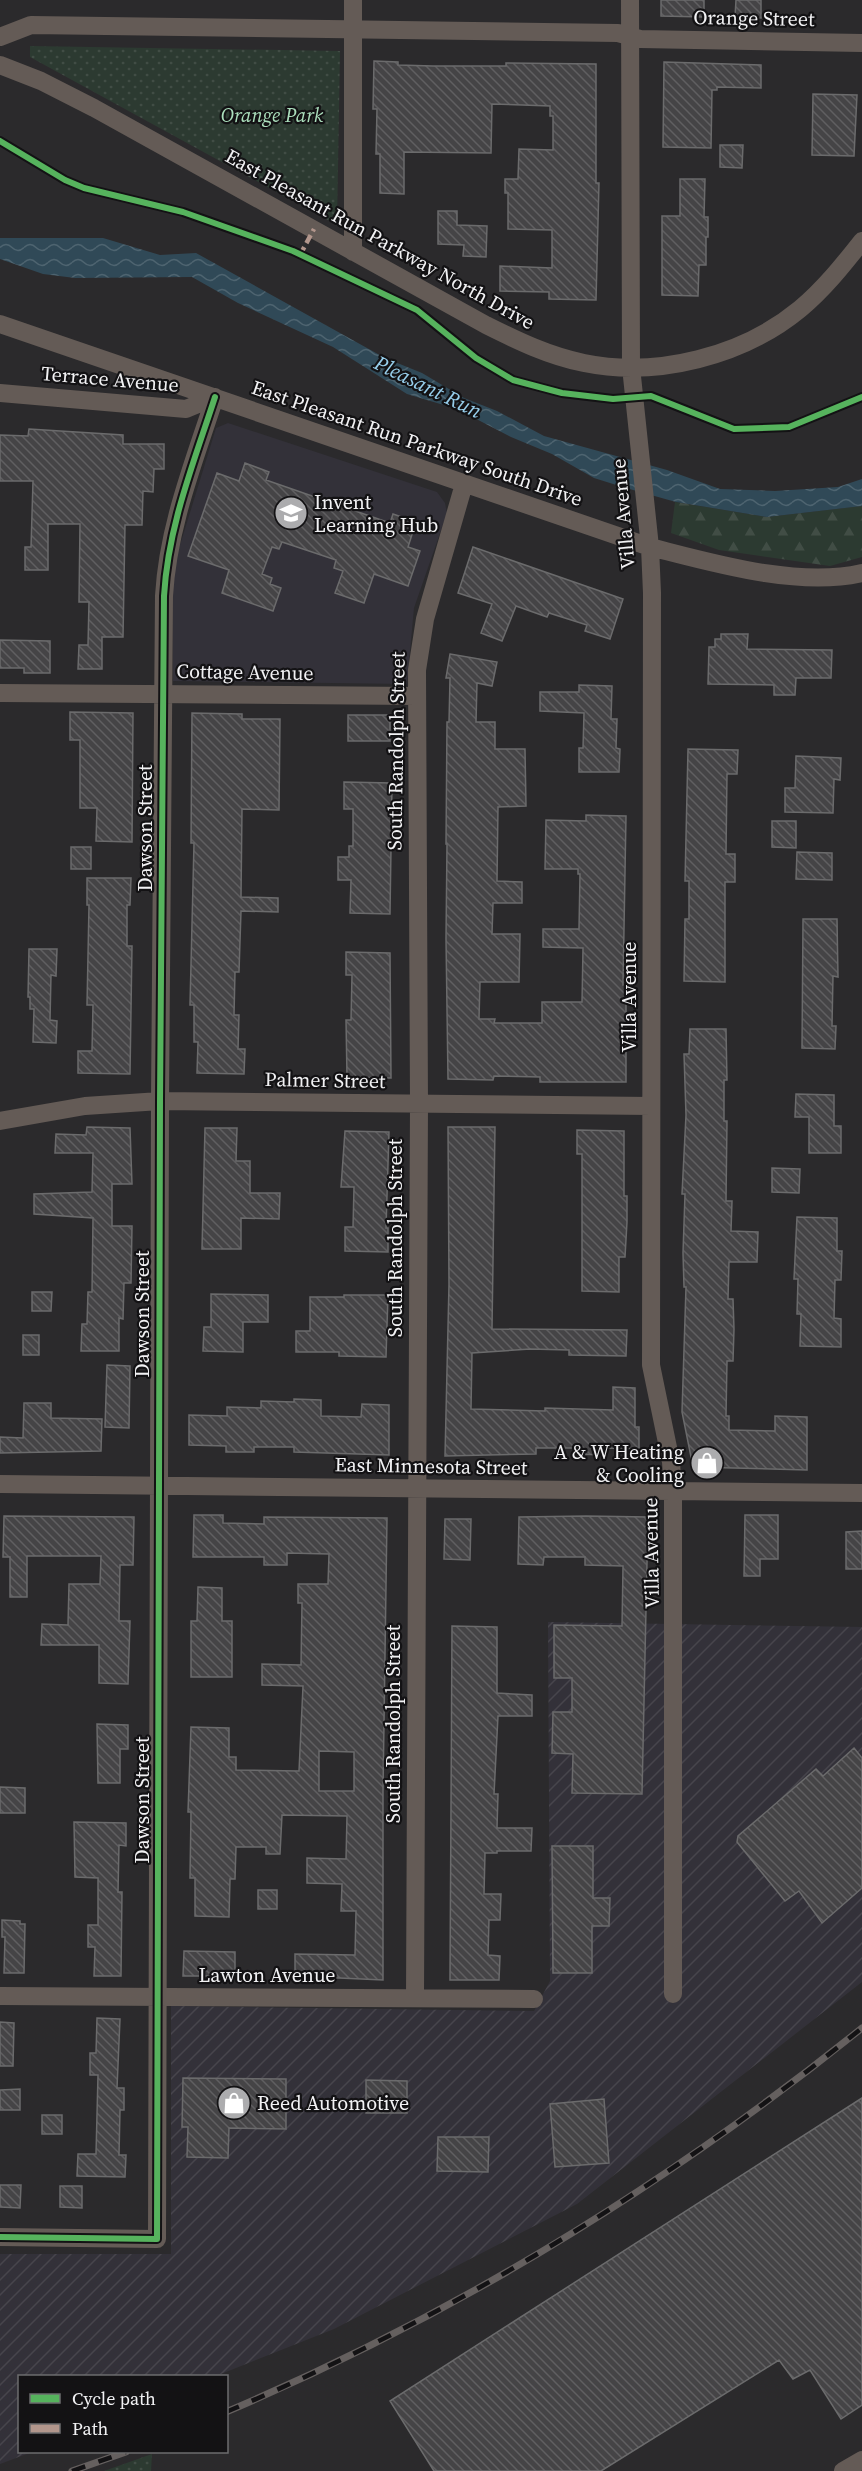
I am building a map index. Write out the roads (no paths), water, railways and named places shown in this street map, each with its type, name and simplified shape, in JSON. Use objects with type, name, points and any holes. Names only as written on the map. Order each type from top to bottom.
[{"type":"street","points":[[353,0],[353,252]]},
{"type":"street","name":"Villa Avenue","points":[[630,0],[631,367],[650,548],[652,698],[651,1365],[671,1462],[673,1491],[673,1994]]},
{"type":"street","name":"Orange Street","points":[[0,37],[31,25],[618,33],[630,37],[862,43]]},
{"type":"street","name":"East Pleasant Run Parkway North Drive","points":[[0,65],[40,81],[94,108],[486,325],[530,346],[583,363],[608,367],[676,363],[737,346],[770,330],[815,296],[862,241]]},
{"type":"street","name":"East Pleasant Run Parkway South Drive","points":[[0,324],[650,548],[767,573],[817,577],[862,573]]},
{"type":"street","name":"Terrace Avenue","points":[[0,393],[186,409],[214,397]]},
{"type":"street","name":"Dawson Street","points":[[0,2237],[157,2239],[160,1101],[164,596],[169,546],[176,515],[214,397]]},
{"type":"street","name":"South Randolph Street","points":[[415,1998],[417,696],[423,628],[464,484]]},
{"type":"street","name":"Cottage Avenue","points":[[0,693],[417,696]]},
{"type":"street","name":"Palmer Street","points":[[0,1121],[85,1106],[160,1101],[651,1106]]},
{"type":"street","name":"East Minnesota Street","points":[[0,1484],[862,1493]]},
{"type":"street","name":"Lawton Avenue","points":[[0,1996],[534,1999]]},
{"type":"street","points":[[843,2471],[861,2460]]},
{"type":"water","name":"Pleasant Run","points":[[0,238],[103,238],[160,255],[196,253],[385,358],[422,373],[464,398],[497,411],[544,436],[667,470],[720,489],[775,491],[838,487],[862,479],[862,506],[767,517],[676,502],[626,488],[594,478],[552,454],[511,437],[457,409],[407,394],[333,347],[238,303],[192,277],[75,278],[43,274],[0,259]]},
{"type":"railway","points":[[228,2411],[395,2333],[557,2242],[713,2140],[862,2028]]},
{"type":"railway","points":[[72,2471],[123,2453]]},
{"type":"place","name":"Invent Learning Hub","points":[[291,513]]},
{"type":"place","name":"A & W Heating & Cooling","points":[[707,1463]]},
{"type":"place","name":"Reed Automotive","points":[[234,2103]]},
{"type":"park label","name":"Orange Park","points":[[272,115]]}]
